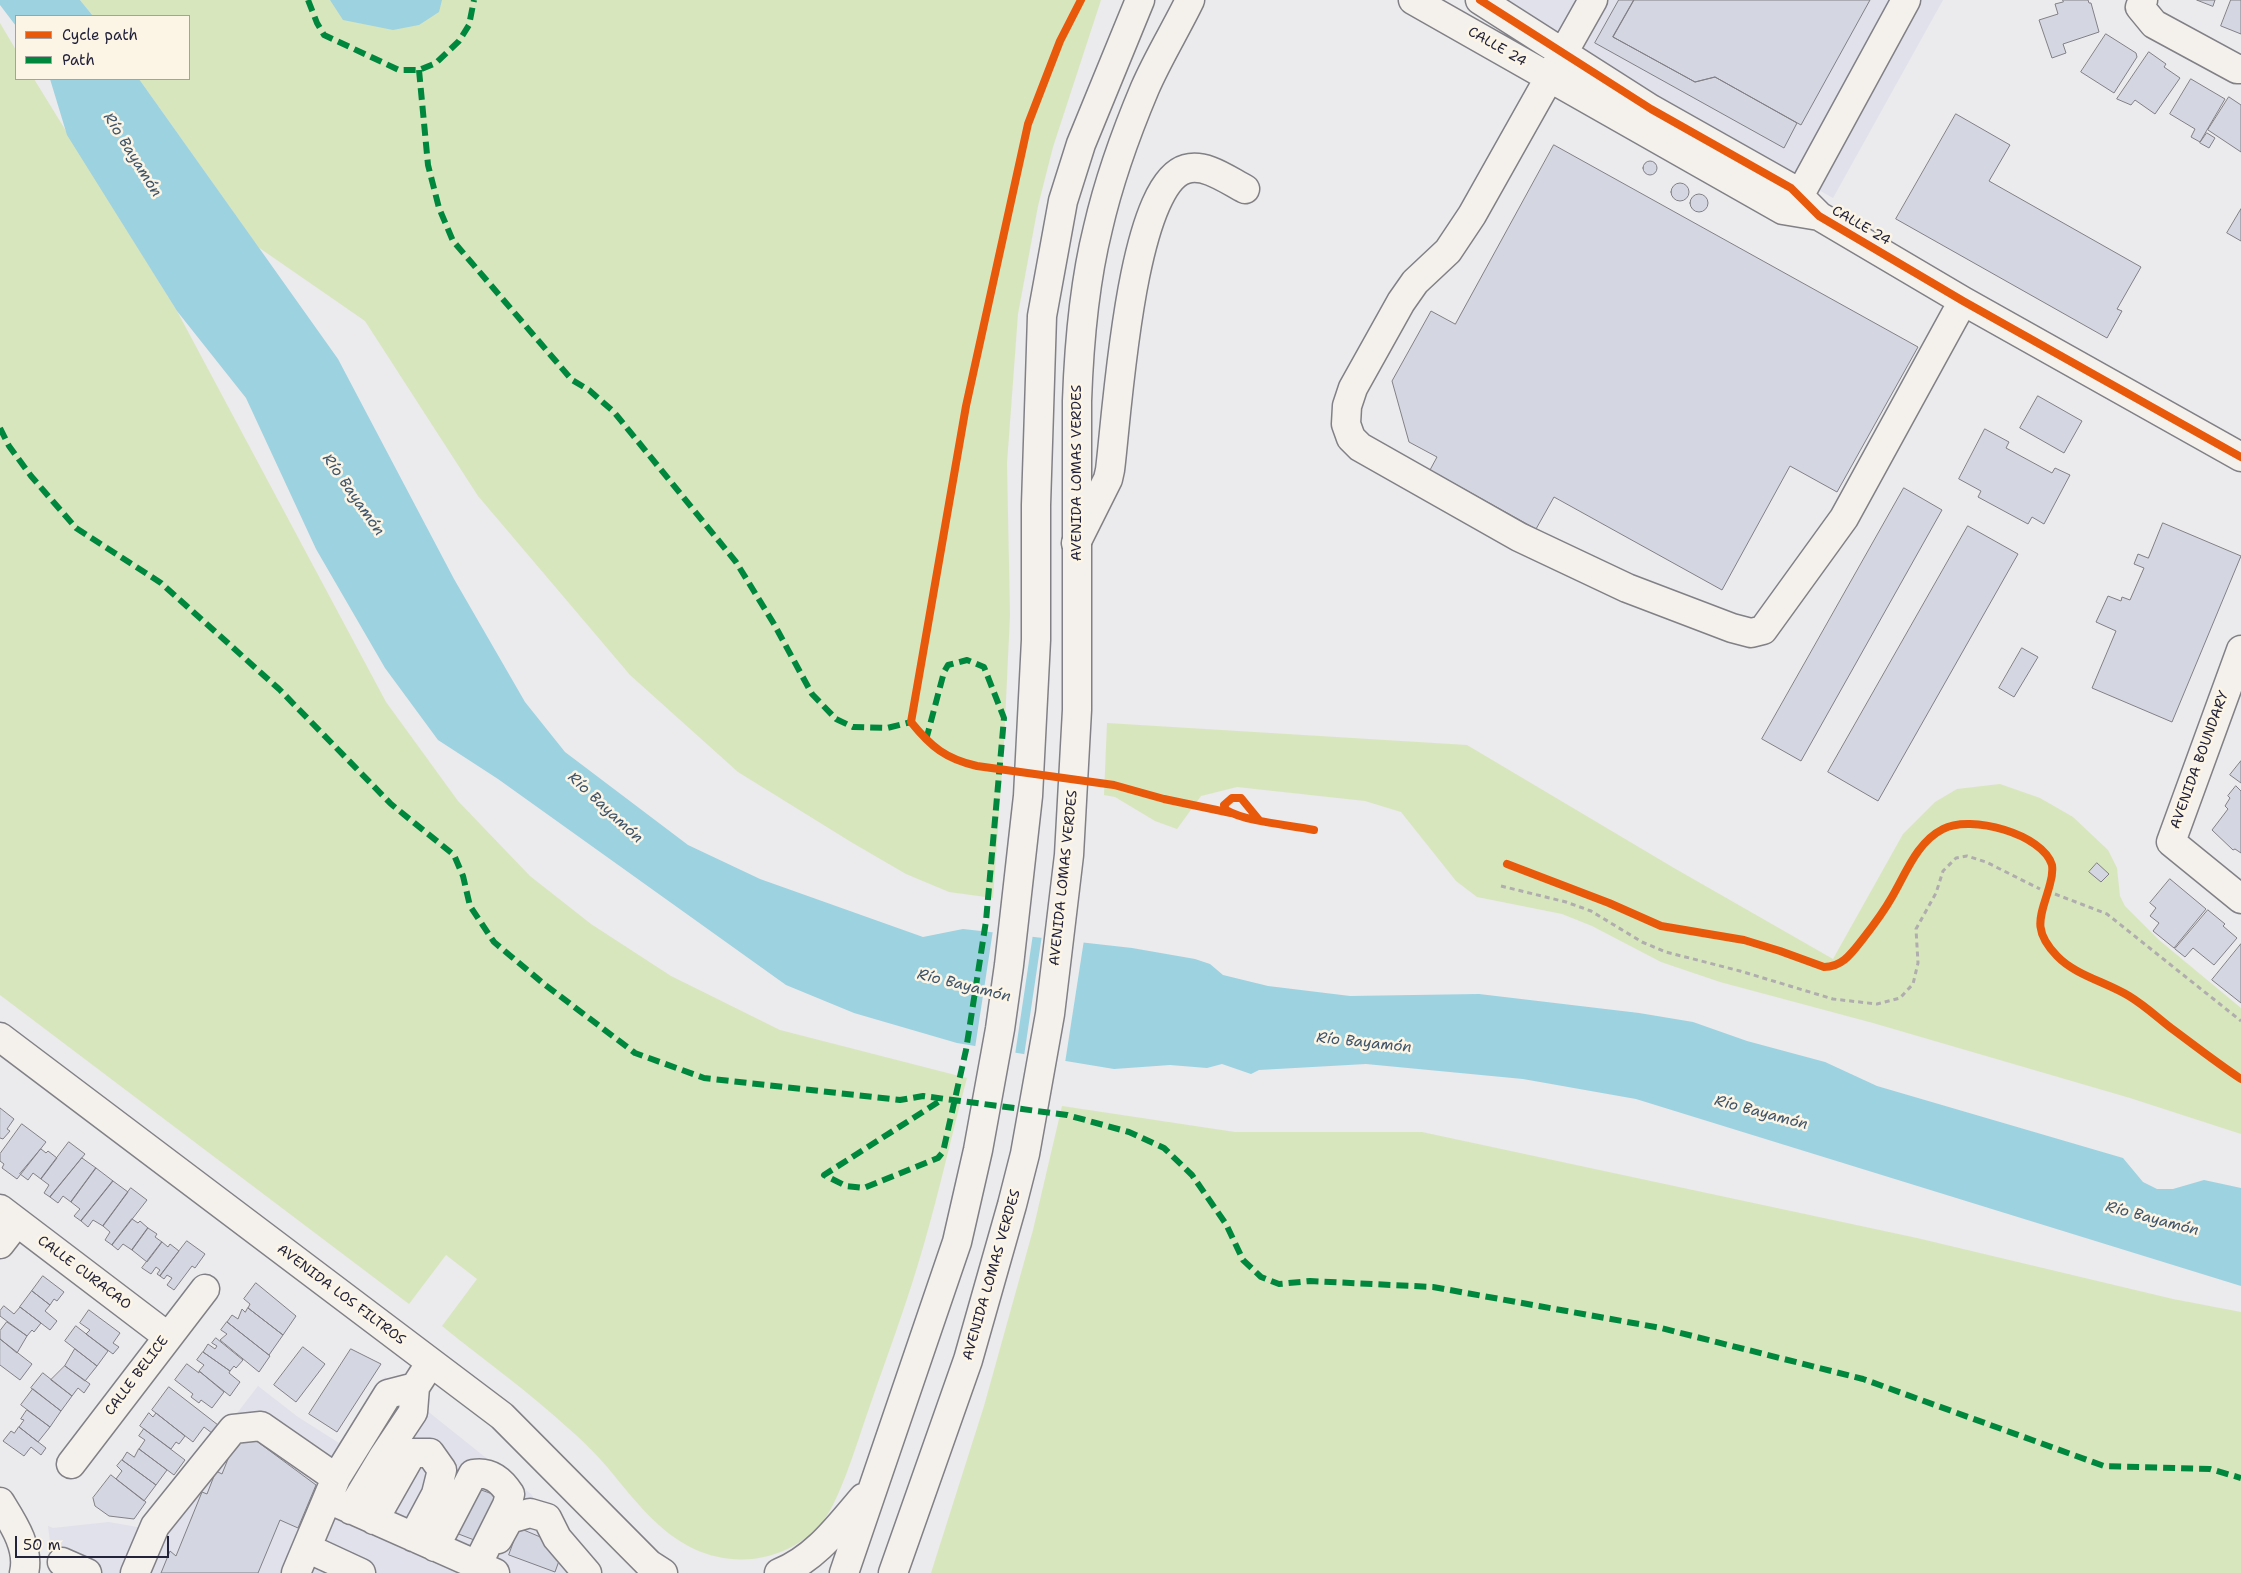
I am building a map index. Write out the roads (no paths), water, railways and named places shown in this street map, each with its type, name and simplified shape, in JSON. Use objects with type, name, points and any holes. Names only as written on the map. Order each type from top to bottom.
[{"type":"main road","points":[[1116,57],[1111,31],[1120,0]]},
{"type":"main road","points":[[844,1573],[957,1242],[978,1150],[1000,1029],[1028,796],[1036,640],[1036,505],[1042,316],[1063,202],[1081,144],[1140,0]]},
{"type":"main road","name":"AVENIDA LOMAS VERDES","points":[[893,1573],[968,1360],[1025,1154],[1050,1014],[1068,864],[1077,710],[1078,361],[1089,273],[1097,229],[1109,185],[1146,86],[1190,0]]},
{"type":"main road","name":"CALLE 24","points":[[1413,0],[1783,210],[1795,204]]},
{"type":"main road","name":"CALLE 24","points":[[1480,0],[1651,109],[1791,188],[1795,204],[2241,457]]},
{"type":"main road","points":[[1593,0],[1551,78],[1472,215],[1448,251],[1415,282],[1401,302],[1353,388],[1347,406],[1346,424],[1351,438],[1360,447],[1519,536],[1627,588],[1706,619],[1751,633],[1763,630],[1844,518],[1963,301]]},
{"type":"main road","points":[[1795,204],[1906,0]]},
{"type":"main road","points":[[2148,12],[2237,69],[2241,69]]},
{"type":"main road","points":[[1076,543],[1108,479],[1125,327],[1144,241],[1157,200],[1170,178],[1190,168],[1206,169],[1246,189]]},
{"type":"main road","name":"AVENIDA BOUNDARY","points":[[2241,650],[2235,682],[2171,842],[2241,899]]},
{"type":"main road","name":"AVENIDA LOS FILTROS","points":[[0,1037],[502,1416],[649,1564],[663,1573]]},
{"type":"main road","points":[[0,1244],[8,1215]]},
{"type":"main road","name":"CALLE CURACAO","points":[[8,1215],[168,1336]]},
{"type":"main road","name":"CALLE BELICE","points":[[71,1464],[205,1289]]},
{"type":"main road","points":[[296,1573],[307,1548],[347,1502],[382,1457],[413,1412],[415,1387],[431,1362]]},
{"type":"main road","points":[[347,1502],[388,1394],[415,1387]]},
{"type":"main road","points":[[135,1573],[154,1526],[234,1429],[261,1426],[347,1502],[424,1542],[485,1569]]},
{"type":"main road","points":[[347,1502],[412,1453],[430,1453],[442,1470],[424,1542]]},
{"type":"main road","points":[[424,1542],[473,1474],[484,1472],[502,1482],[510,1494],[485,1569]]},
{"type":"main road","points":[[780,1573],[805,1559],[840,1527],[874,1486]]},
{"type":"main road","points":[[0,1502],[25,1551],[26,1565],[24,1573]]},
{"type":"main road","points":[[485,1569],[509,1519],[530,1513],[547,1518],[557,1538],[587,1573]]},
{"type":"main road","points":[[307,1548],[361,1573]]},
{"type":"main road","points":[[62,1562],[87,1573]]},
{"type":"water","points":[[0,0],[80,0],[92,15],[15,15],[15,25],[0,5]]},
{"type":"water","points":[[330,0],[442,0],[439,12],[419,25],[393,30],[343,20]]},
{"type":"water","name":"Río Bayamón","points":[[50,80],[140,80],[338,359],[454,579],[525,702],[565,752],[688,845],[760,879],[923,937],[963,929],[1132,948],[1195,959],[1210,964],[1223,975],[1268,986],[1350,996],[1479,994],[1639,1013],[1693,1022],[1747,1041],[1825,1062],[1877,1086],[2123,1158],[2143,1182],[2157,1189],[2173,1189],[2204,1180],[2241,1188],[2241,1286],[1636,1099],[1523,1079],[1366,1064],[1259,1070],[1251,1074],[1222,1064],[1207,1068],[1170,1065],[1114,1069],[957,1043],[854,1013],[786,985],[498,779],[438,740],[385,668],[316,549],[246,398],[177,311],[67,135]]}]
